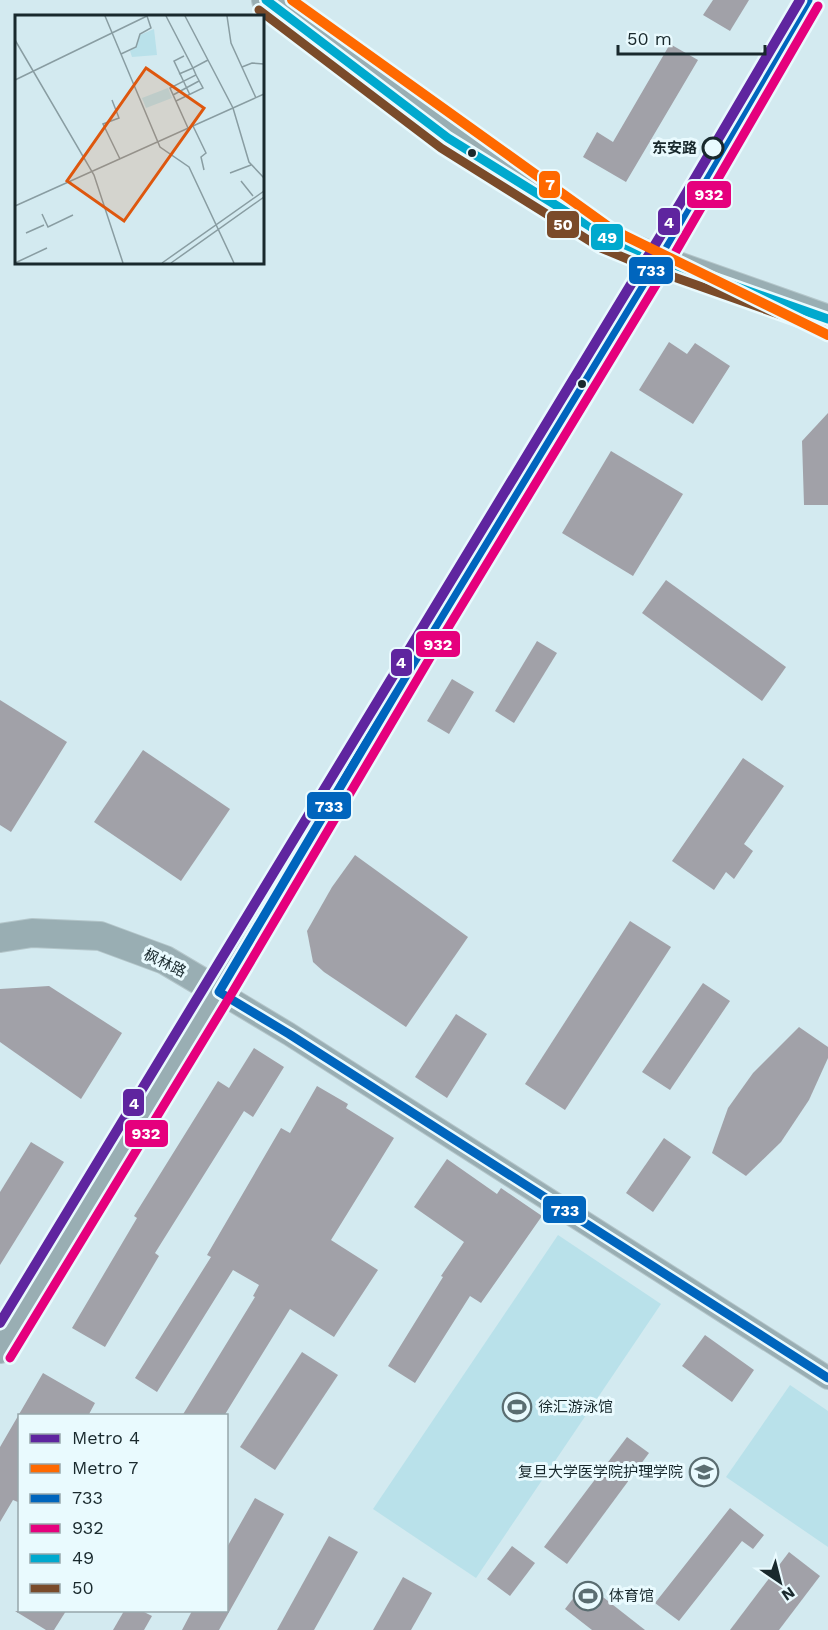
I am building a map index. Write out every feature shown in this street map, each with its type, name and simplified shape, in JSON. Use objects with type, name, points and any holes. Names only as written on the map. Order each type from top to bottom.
[{"type":"street","points":[[266,0],[429,125],[470,153],[607,237],[658,259],[828,319]]},
{"type":"street","points":[[0,1352],[219,992],[418,655],[658,259],[808,0]]},
{"type":"street","name":"枫林路","points":[[0,938],[32,933],[100,936],[165,960],[289,1034],[828,1378]]},
{"type":"shaded area","name":"徐汇游泳馆","points":[[558,1235],[661,1304],[476,1578],[373,1509]]},
{"type":"shaded area","points":[[790,1385],[828,1411],[828,1547],[726,1477]]},
{"type":"building","points":[[713,0],[749,0],[730,31],[703,15]]},
{"type":"building","points":[[670,44],[698,60],[626,182],[583,157],[597,132],[613,142]]},
{"type":"building","points":[[669,342],[687,354],[695,343],[730,366],[693,424],[639,390]]},
{"type":"building","points":[[828,413],[828,505],[804,505],[802,441]]},
{"type":"building","points":[[611,451],[683,494],[633,576],[562,533]]},
{"type":"building","points":[[666,580],[786,667],[762,701],[642,613]]},
{"type":"building","points":[[537,641],[557,653],[514,723],[495,711]]},
{"type":"building","points":[[452,679],[474,692],[449,734],[427,721]]},
{"type":"building","points":[[0,700],[67,742],[11,832],[0,825]]},
{"type":"building","points":[[143,750],[230,809],[181,881],[94,822]]},
{"type":"building","points":[[743,758],[784,786],[744,844],[753,851],[734,879],[726,872],[714,890],[672,861]]},
{"type":"building","points":[[355,855],[468,937],[406,1027],[324,972],[313,962],[307,931],[332,887]]},
{"type":"building","points":[[630,921],[671,947],[565,1110],[525,1084]]},
{"type":"building","points":[[703,983],[730,1001],[670,1090],[642,1072]]},
{"type":"building","points":[[49,986],[122,1033],[81,1099],[0,1042],[0,989]]},
{"type":"building","points":[[456,1014],[487,1034],[447,1098],[415,1077]]},
{"type":"building","points":[[799,1027],[828,1047],[828,1058],[809,1100],[781,1142],[746,1176],[712,1153],[728,1108],[753,1073]]},
{"type":"building","points":[[254,1048],[284,1067],[253,1117],[244,1111],[155,1253],[159,1256],[105,1347],[72,1328],[137,1218],[134,1216],[218,1081],[229,1088]]},
{"type":"building","points":[[317,1086],[348,1104],[346,1108],[394,1138],[331,1240],[378,1270],[334,1337],[290,1309],[225,1414],[183,1414],[255,1297],[253,1296],[259,1285],[233,1270],[157,1392],[135,1378],[211,1257],[207,1255],[281,1128],[290,1133]]},
{"type":"building","points":[[664,1138],[691,1157],[653,1212],[626,1193]]},
{"type":"building","points":[[31,1142],[64,1162],[0,1265],[0,1192]]},
{"type":"building","points":[[447,1159],[497,1194],[501,1188],[542,1216],[481,1303],[470,1296],[415,1383],[388,1366],[443,1277],[441,1276],[464,1242],[414,1207]]},
{"type":"building","points":[[705,1335],[754,1370],[732,1402],[682,1366]]},
{"type":"building","points":[[302,1352],[338,1375],[275,1470],[240,1447]]},
{"type":"building","points":[[43,1373],[95,1403],[89,1414],[19,1414]]},
{"type":"building","points":[[18,1416],[18,1502],[13,1500],[0,1522],[0,1447]]},
{"type":"building","points":[[627,1437],[649,1453],[567,1564],[544,1547]]},
{"type":"building","points":[[255,1498],[284,1514],[219,1630],[182,1630],[191,1612],[228,1612],[228,1545]]},
{"type":"building","points":[[730,1508],[764,1535],[753,1549],[742,1541],[679,1621],[655,1603]]},
{"type":"building","points":[[329,1536],[358,1552],[314,1630],[277,1630]]},
{"type":"building","points":[[512,1546],[535,1563],[510,1596],[487,1579]]},
{"type":"building","points":[[789,1552],[820,1576],[779,1630],[730,1630]]},
{"type":"building","points":[[403,1577],[432,1593],[411,1630],[373,1630]]},
{"type":"building","name":"体育馆","points":[[585,1583],[645,1630],[592,1630],[565,1609]]},
{"type":"building","points":[[15,1611],[65,1612],[54,1630],[46,1630]]},
{"type":"building","points":[[123,1612],[144,1612],[152,1616],[144,1630],[113,1630]]},
{"type":"metro line","name":"7","points":[[292,0],[613,230],[828,335]]},
{"type":"metro line","name":"4","points":[[0,1323],[681,202],[800,0]]},
{"type":"transit line","name":"49","points":[[266,0],[448,138],[607,237],[658,259],[828,319]]},
{"type":"transit line","name":"733","points":[[808,0],[658,259],[424,645],[219,992],[289,1034],[828,1378]]},
{"type":"transit line","name":"932","points":[[10,1358],[229,998],[434,651],[668,265],[818,6]]},
{"type":"transit line","name":"50","points":[[259,10],[441,148],[601,248],[654,270],[824,330]]},
{"type":"place","name":"东安路","points":[[713,148]]},
{"type":"place","name":"徐汇游泳馆","points":[[517,1407]]},
{"type":"place","name":"复旦大学医学院护理学院","points":[[704,1472]]},
{"type":"place","name":"体育馆","points":[[588,1596]]}]
